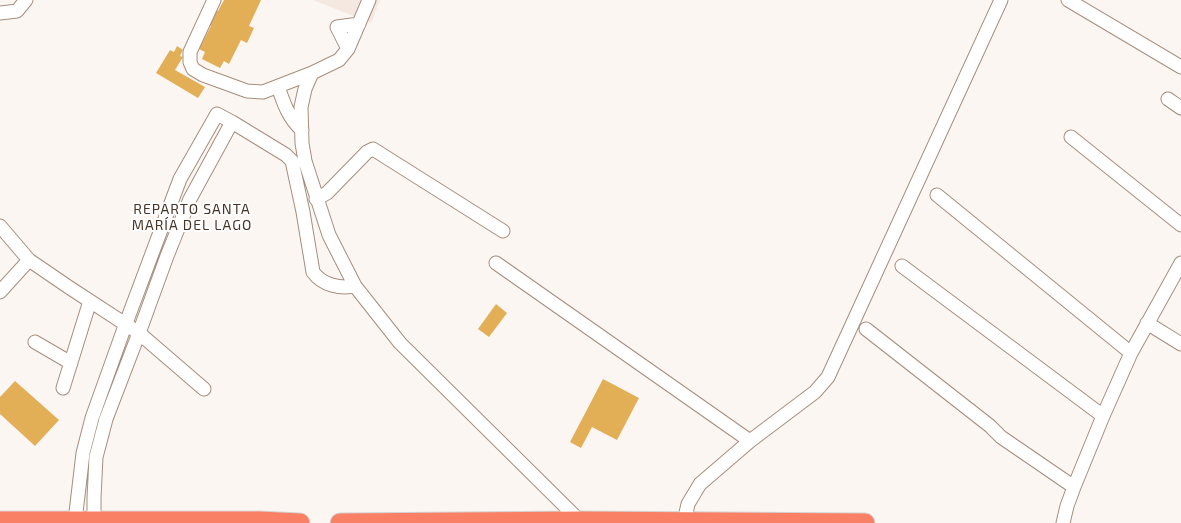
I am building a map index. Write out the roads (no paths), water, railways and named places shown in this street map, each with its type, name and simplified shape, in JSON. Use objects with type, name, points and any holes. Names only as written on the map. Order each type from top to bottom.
[{"type":"highway","points":[[0,522],[75,521],[300,523]]},
{"type":"highway","points":[[340,523],[865,523]]},
{"type":"street","points":[[0,13],[17,11],[26,0]]},
{"type":"street","points":[[214,0],[190,52],[190,62],[193,69],[203,76],[247,91],[263,92],[312,74],[339,60],[348,49],[369,0]]},
{"type":"street","points":[[684,522],[688,504],[700,484],[750,440],[815,392],[828,377],[1001,0]]},
{"type":"street","points":[[1068,0],[1181,66]]},
{"type":"street","points":[[348,49],[337,27],[359,24]]},
{"type":"street","points":[[312,74],[305,89],[301,107],[305,161],[316,199],[329,235],[355,286],[400,343],[581,522]]},
{"type":"street","points":[[278,86],[284,105],[296,125],[302,130]]},
{"type":"street","points":[[1168,99],[1181,108]]},
{"type":"street","points":[[75,521],[83,453],[92,418],[180,179],[217,114],[286,155],[292,161],[303,212],[313,272],[317,278],[326,283],[342,287],[355,286]]},
{"type":"street","points":[[94,522],[96,457],[106,420],[167,256],[190,199],[232,122]]},
{"type":"street","points":[[1070,137],[1181,225]]},
{"type":"street","points":[[316,199],[327,193],[367,152],[373,148],[503,231]]},
{"type":"street","points":[[937,195],[1131,352]]},
{"type":"street","points":[[0,226],[29,260],[126,323],[204,389]]},
{"type":"street","points":[[0,292],[29,260]]},
{"type":"street","points":[[496,263],[750,440]]},
{"type":"street","points":[[1063,523],[1074,487],[1131,352],[1181,264]]},
{"type":"street","points":[[902,266],[1103,416]]},
{"type":"street","points":[[64,388],[90,301]]},
{"type":"street","points":[[1147,323],[1181,344]]},
{"type":"street","points":[[866,329],[990,426],[1001,437],[1074,487]]},
{"type":"street","points":[[35,342],[71,363]]},
{"type":"street","points":[[551,522],[555,514],[558,499]]},
{"type":"district","name":"REPARTO SANTA MARÍA DEL LAGO","points":[[192,218]]}]
